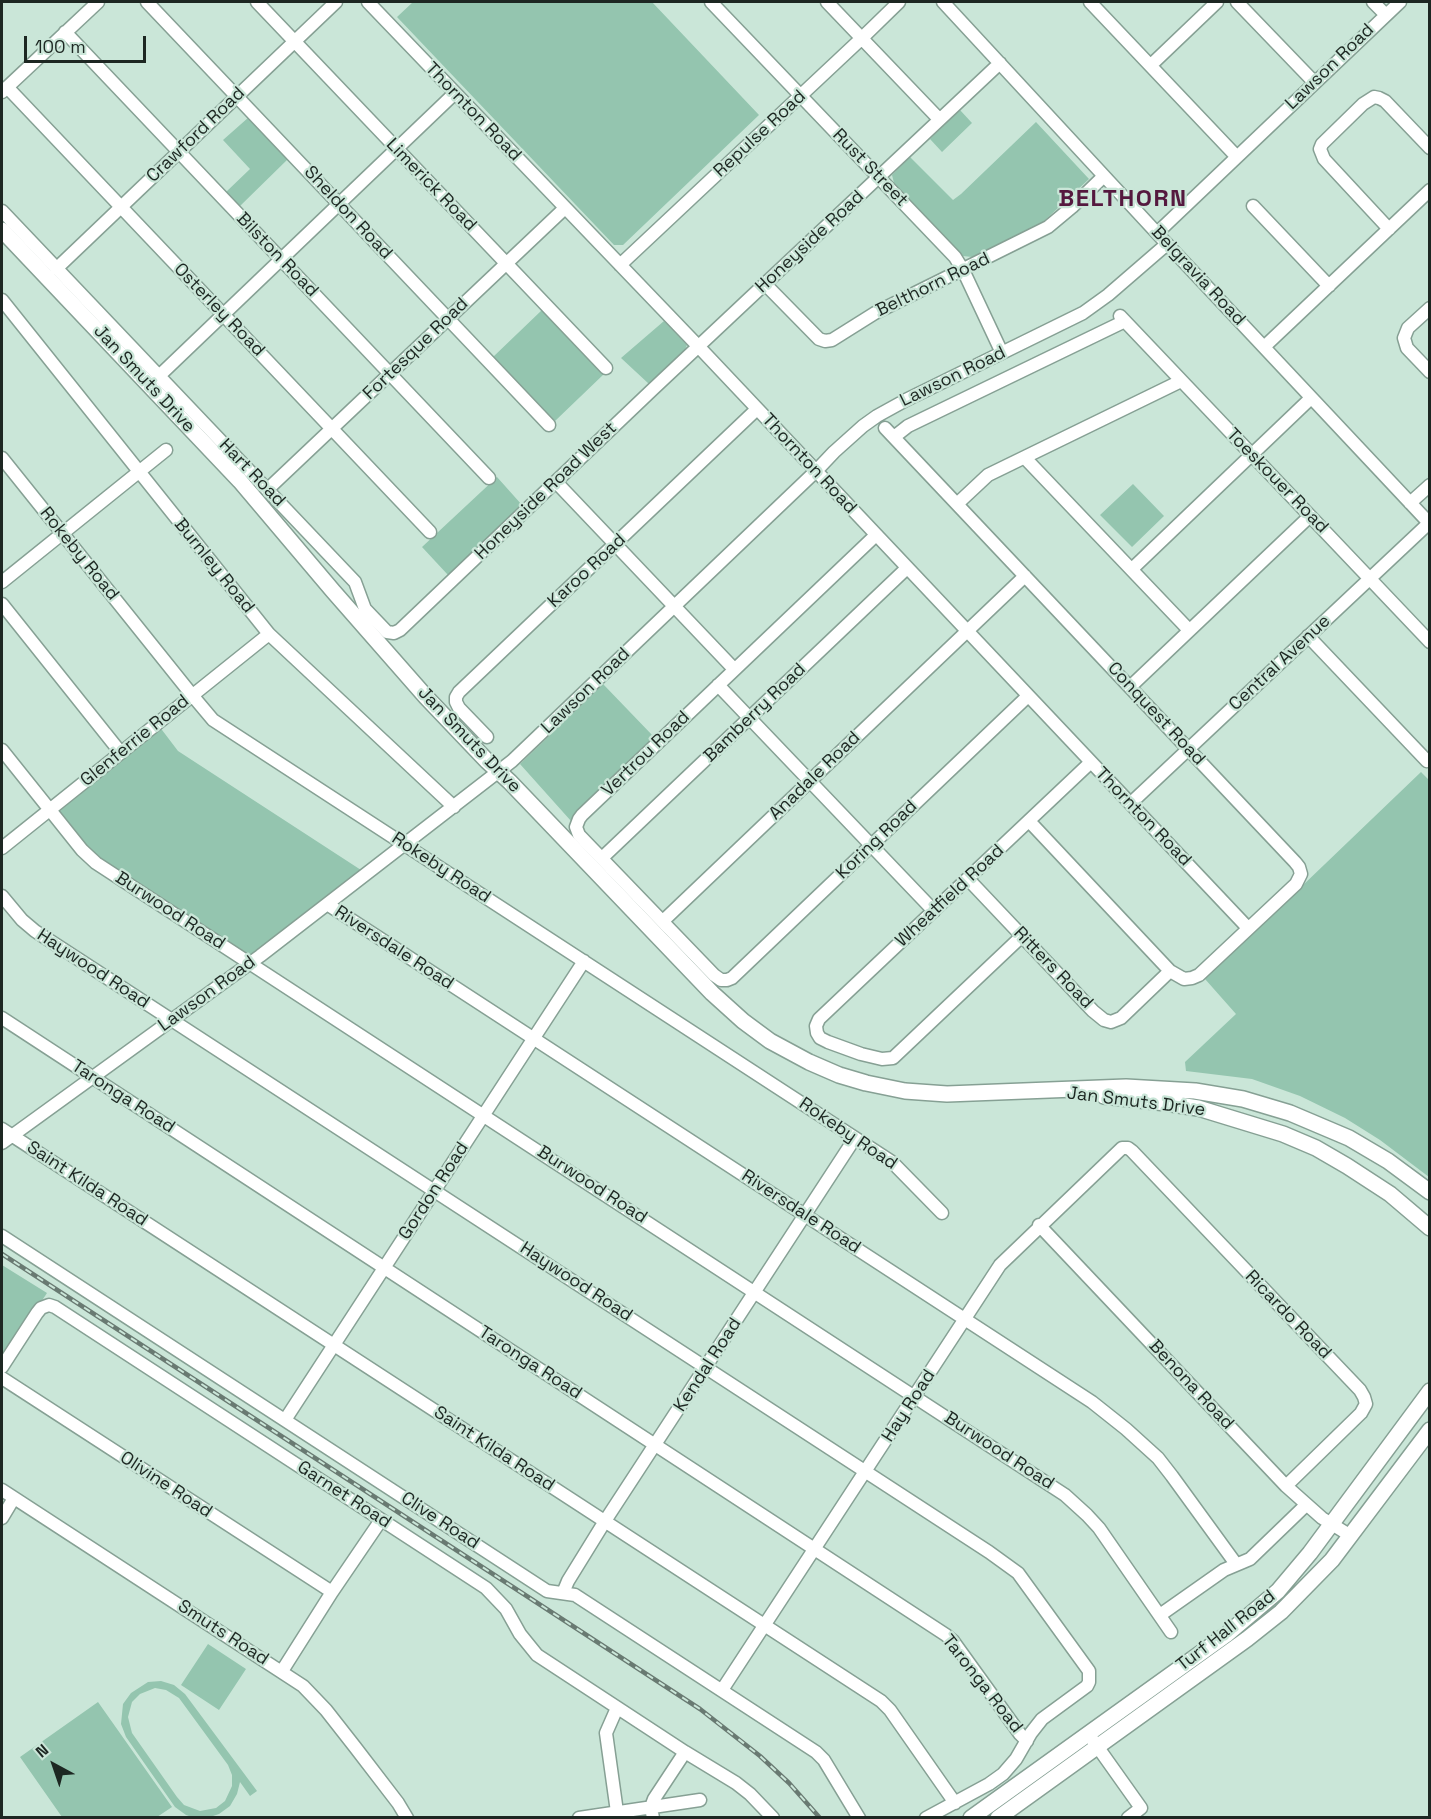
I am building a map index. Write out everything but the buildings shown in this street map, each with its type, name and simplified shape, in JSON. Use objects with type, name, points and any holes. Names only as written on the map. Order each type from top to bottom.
[{"type":"main road","name":"Jan Smuts Drive","points":[[2,230],[240,481],[426,697],[712,993],[743,1021],[770,1041],[790,1053],[848,1078],[879,1086],[935,1094],[1126,1087],[1195,1091],[1244,1099],[1290,1113],[1341,1135],[1388,1161],[1430,1192]]},
{"type":"main road","name":"Jan Smuts Drive","points":[[1026,1091],[1166,1102],[1198,1108],[1267,1128],[1316,1148],[1347,1166],[1390,1194],[1430,1228]]},
{"type":"main road","name":"Turf Hall Road","points":[[998,1818],[1093,1739],[1264,1604],[1295,1573],[1430,1391]]},
{"type":"main road","name":"Turf Hall Road","points":[[971,1818],[998,1798],[1093,1739],[1266,1624],[1315,1579],[1351,1536],[1430,1430]]},
{"type":"street","points":[[4,90],[98,2]]},
{"type":"street","name":"Sheldon Road","points":[[147,2],[549,425]]},
{"type":"street","name":"Limerick Road","points":[[257,2],[606,368]]},
{"type":"street","name":"Crawford Road","points":[[56,269],[336,2]]},
{"type":"street","name":"Thornton Road","points":[[368,2],[698,346],[1248,928]]},
{"type":"street","name":"Rust Street","points":[[711,2],[955,257],[1002,353]]},
{"type":"street","points":[[827,2],[939,119]]},
{"type":"street","name":"Repulse Road","points":[[620,265],[899,2]]},
{"type":"street","name":"Belgravia Road","points":[[943,2],[1429,523]]},
{"type":"street","points":[[1090,2],[1237,157]]},
{"type":"street","points":[[1150,65],[1217,2]]},
{"type":"street","points":[[1237,2],[1314,82]]},
{"type":"street","points":[[1373,2],[1386,15]]},
{"type":"street","name":"Lawson Road","points":[[1157,233],[1400,2]]},
{"type":"street","name":"Bilston Road","points":[[65,32],[489,478]]},
{"type":"street","name":"Honeyside Road","points":[[698,346],[1000,63]]},
{"type":"street","name":"Osterley Road","points":[[4,90],[121,207],[430,532]]},
{"type":"street","points":[[159,376],[455,93]]},
{"type":"street","points":[[1389,229],[1324,159],[1320,149],[1322,144],[1363,104],[1379,98],[1385,101],[1430,148]]},
{"type":"street","name":"Belthorn Road","points":[[765,284],[813,334],[825,341],[832,340],[875,313],[1048,227],[1104,176]]},
{"type":"street","points":[[1264,347],[1429,192]]},
{"type":"street","points":[[1253,206],[1329,286]]},
{"type":"street","name":"Fortesque Road","points":[[268,489],[565,208]]},
{"type":"street","name":"Hart Road","points":[[2,211],[355,582],[365,609],[387,632],[394,633]]},
{"type":"street","name":"Lawson Road","points":[[5,1136],[92,1078],[250,963],[499,772],[549,727],[834,452],[877,416],[1095,306],[1167,244]]},
{"type":"street","name":"Burnley Road","points":[[4,307],[268,634],[454,807]]},
{"type":"street","points":[[1430,308],[1408,328],[1404,338],[1407,348],[1430,372]]},
{"type":"street","name":"Toeskouer Road","points":[[890,433],[1122,318],[1430,642]]},
{"type":"street","name":"Honeyside Road West","points":[[394,633],[400,630],[698,346]]},
{"type":"street","points":[[957,504],[982,478],[1181,381]]},
{"type":"street","points":[[1132,569],[1311,398]]},
{"type":"street","name":"Karoo Road","points":[[487,737],[459,708],[456,697],[459,692],[757,410]]},
{"type":"street","name":"Conquest Road","points":[[890,433],[1295,862],[1300,870],[1300,877],[1296,884],[1199,975],[1184,980],[1170,971]]},
{"type":"street","points":[[2,582],[166,450]]},
{"type":"street","name":"Rokeby Road","points":[[2,458],[213,720],[898,1166],[942,1213]]},
{"type":"street","points":[[1024,458],[1189,630]]},
{"type":"street","points":[[556,482],[734,669]]},
{"type":"street","points":[[1410,503],[1430,484]]},
{"type":"street","points":[[1130,687],[1310,516]]},
{"type":"street","name":"Central Avenue","points":[[1131,803],[1429,523]]},
{"type":"street","name":"Vertrou Road","points":[[723,981],[714,975],[602,858],[577,831],[576,826],[579,819],[876,535]]},
{"type":"street","name":"Bamberry Road","points":[[602,858],[908,568]]},
{"type":"street","name":"Anadale Road","points":[[663,921],[1025,576]]},
{"type":"street","points":[[2,604],[121,753]]},
{"type":"street","name":"Glenferrie Road","points":[[2,848],[268,634]]},
{"type":"street","points":[[1308,636],[1427,761],[1430,759]]},
{"type":"street","points":[[718,685],[933,911]]},
{"type":"street","name":"Koring Road","points":[[723,981],[732,978],[1029,696]]},
{"type":"street","name":"Burwood Road","points":[[2,750],[82,850],[96,863],[1054,1486],[1099,1528],[1171,1632]]},
{"type":"street","name":"Wheatfield Road","points":[[1022,936],[893,1058],[882,1059],[861,1054],[828,1042],[816,1033],[819,1019],[1091,762]]},
{"type":"street","points":[[1029,821],[1170,971]]},
{"type":"street","name":"Ritters Road","points":[[968,879],[1093,1011],[1109,1022],[1121,1018],[1170,971]]},
{"type":"street","name":"Haywood Road","points":[[2,896],[30,928],[707,1367],[989,1552],[1021,1576],[1090,1674],[1087,1686],[1041,1719],[1027,1741]]},
{"type":"street","name":"Riversdale Road","points":[[327,904],[1092,1402],[1143,1444],[1172,1476],[1236,1564]]},
{"type":"street","name":"Gordon Road","points":[[285,1420],[584,961]]},
{"type":"street","name":"Taronga Road","points":[[2,1018],[949,1637],[1027,1741]]},
{"type":"street","name":"Saint Kilda Road","points":[[5,1136],[334,1345],[885,1704],[955,1803]]},
{"type":"street","name":"Kendal Road","points":[[562,1593],[605,1521],[855,1138]]},
{"type":"street","name":"Hay Road","points":[[722,1690],[1000,1264],[1119,1150],[1125,1148]]},
{"type":"street","name":"Ricardo Road","points":[[1125,1148],[1132,1151],[1363,1395],[1366,1404],[1363,1411],[1286,1485]]},
{"type":"street","name":"Benona Road","points":[[1039,1225],[1306,1505],[1351,1536]]},
{"type":"street","name":"Clive Road","points":[[2,1236],[547,1591],[575,1595],[820,1755],[859,1818]]},
{"type":"street","name":"Garnet Road","points":[[2,1367],[41,1308],[49,1305],[55,1307],[486,1588],[506,1610],[524,1640],[537,1654],[743,1788],[772,1818]]},
{"type":"street","name":"Olivine Road","points":[[2,1378],[332,1592]]},
{"type":"street","name":"Smuts Road","points":[[2,1490],[303,1686],[326,1710],[398,1803],[407,1818]]},
{"type":"street","points":[[2,1518],[14,1498]]},
{"type":"street","points":[[1160,1615],[1217,1574],[1250,1559],[1306,1505]]},
{"type":"street","points":[[282,1671],[381,1520]]},
{"type":"street","points":[[617,1708],[606,1733],[617,1812]]},
{"type":"street","points":[[1093,1739],[1142,1808],[1128,1818]]},
{"type":"street","points":[[926,1818],[1003,1774],[1027,1741]]},
{"type":"street","points":[[652,1812],[654,1799],[685,1752]]},
{"type":"street","points":[[579,1818],[617,1812],[652,1812],[700,1800]]},
{"type":"green space","points":[[413,2],[652,2],[759,115],[623,245],[614,245],[397,17]]},
{"type":"green space","points":[[960,110],[972,123],[942,152],[930,139]]},
{"type":"green space","points":[[249,117],[288,159],[239,207],[226,192],[250,169],[223,140]]},
{"type":"green space","points":[[1036,122],[1089,179],[1043,222],[972,257],[963,256],[894,183],[892,175],[910,157],[953,200]]},
{"type":"green space","points":[[542,310],[604,374],[555,421],[493,357]]},
{"type":"green space","points":[[664,321],[687,345],[684,352],[649,384],[621,358]]},
{"type":"green space","points":[[497,477],[522,505],[448,575],[422,547]]},
{"type":"green space","points":[[1133,484],[1164,516],[1132,547],[1100,515]]},
{"type":"green space","points":[[603,684],[654,737],[577,811],[571,821],[520,764]]},
{"type":"green space","points":[[159,726],[178,751],[361,870],[250,956],[97,859],[58,809]]},
{"type":"green space","points":[[1421,772],[1430,781],[1429,1177],[1380,1140],[1345,1118],[1300,1096],[1252,1079],[1186,1071],[1185,1062],[1236,1014],[1205,979]]},
{"type":"green space","points":[[2,1265],[47,1293],[2,1361]]},
{"type":"green space","points":[[208,1644],[246,1669],[219,1710],[181,1685]]},
{"type":"green space","points":[[161,1681],[174,1685],[185,1694],[257,1791],[250,1796],[240,1782],[237,1794],[230,1806],[210,1817],[192,1817],[175,1807],[126,1737],[121,1724],[123,1704],[131,1693],[148,1682]],"holes":[[[155,1688],[166,1690],[179,1698],[228,1765],[232,1775],[232,1786],[225,1801],[216,1808],[200,1811],[184,1805],[132,1733],[128,1717],[132,1702],[140,1694]]]},
{"type":"green space","points":[[98,1702],[172,1807],[157,1817],[62,1817],[20,1757]]},
{"type":"railway","points":[[2,1254],[700,1709],[760,1756],[789,1783],[820,1818]]},
{"type":"district","name":"BELTHORN","points":[[1123,199]]}]
